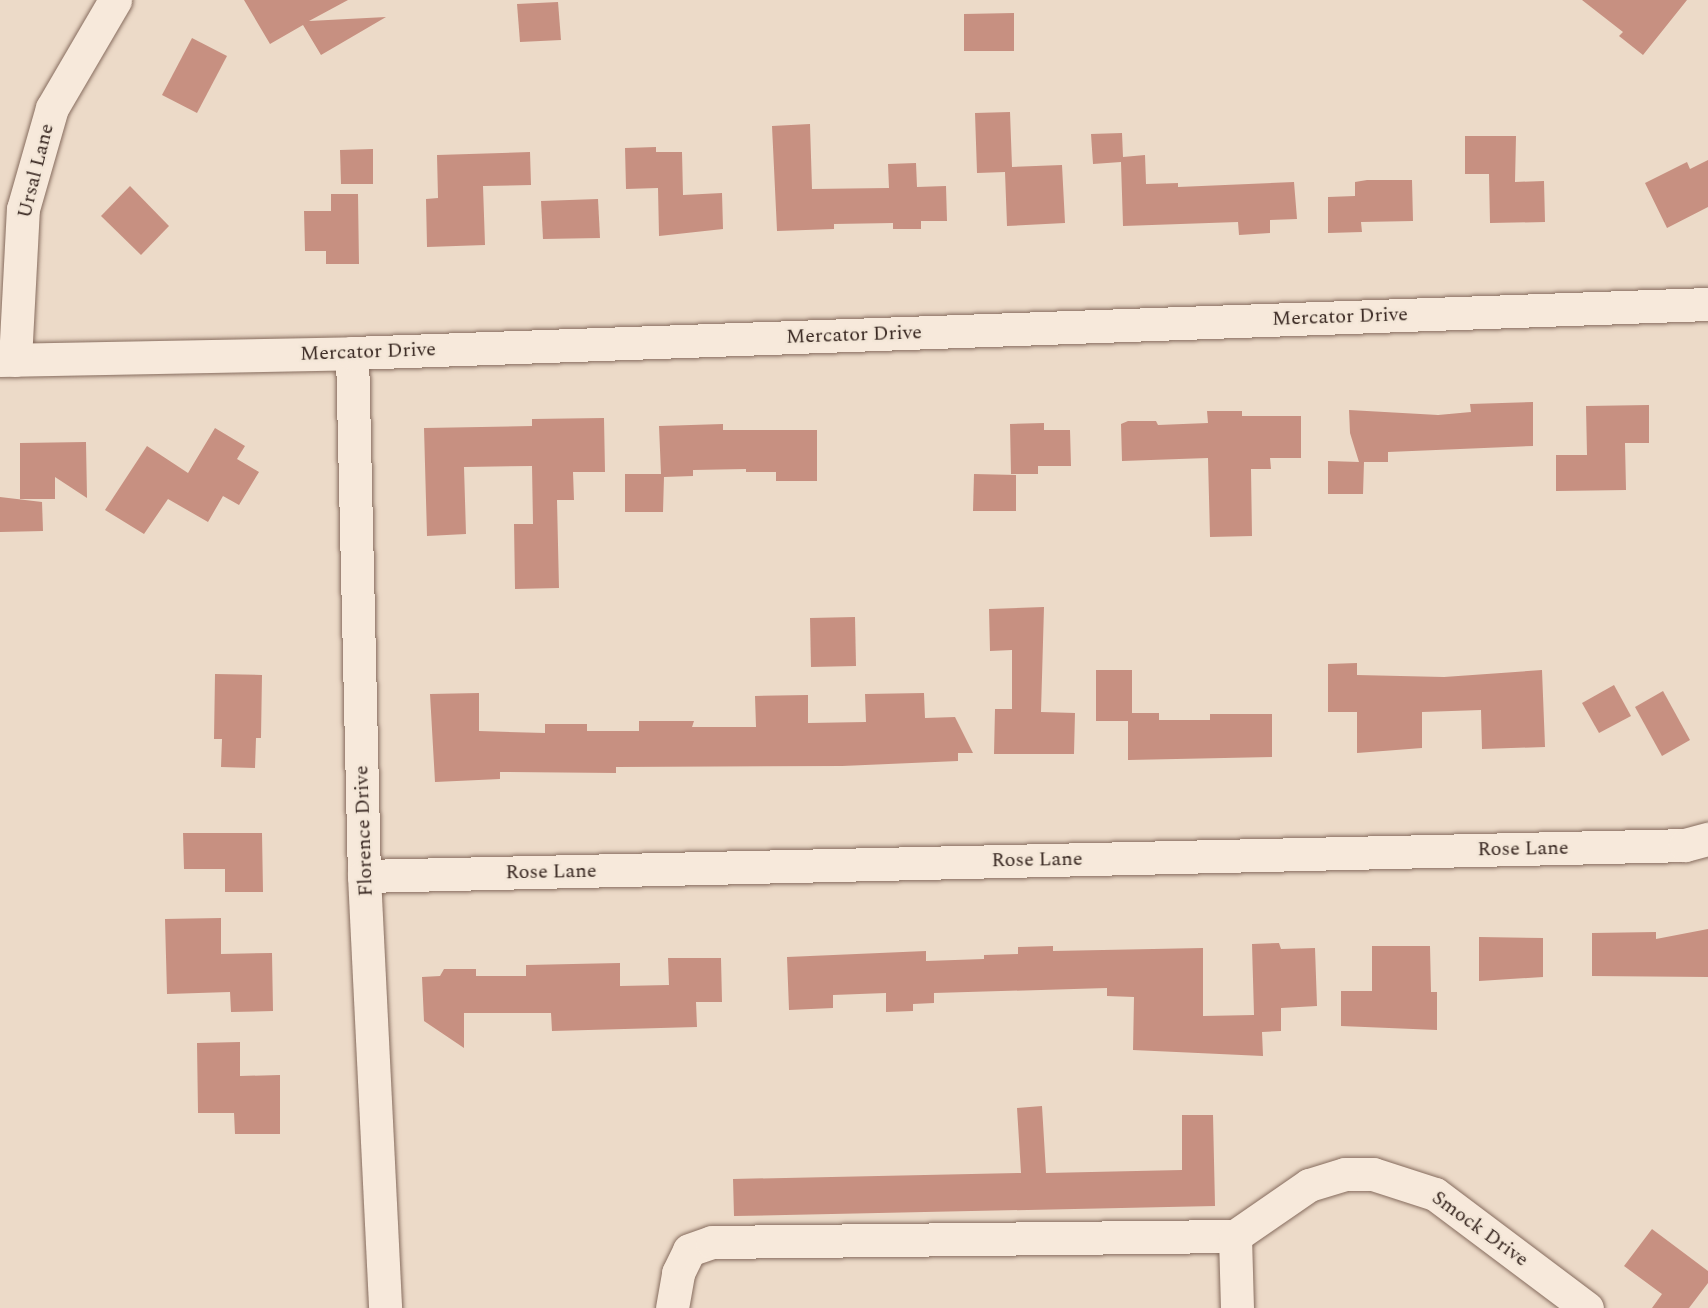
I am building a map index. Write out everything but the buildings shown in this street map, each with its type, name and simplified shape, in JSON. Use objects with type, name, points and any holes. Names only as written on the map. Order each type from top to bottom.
[{"type":"street","name":"Ursal Lane","points":[[8,360],[23,209],[52,108],[115,0]]},
{"type":"street","name":"Mercator Drive","points":[[8,360],[352,353],[1708,304]]},
{"type":"street","name":"Florence Drive","points":[[352,353],[364,876],[385,1308]]},
{"type":"street","name":"Rose Lane","points":[[364,876],[1685,845],[1708,839]]},
{"type":"street","name":"Smock Drive","points":[[1235,1236],[1309,1185],[1345,1174],[1373,1174],[1435,1194],[1587,1308]]},
{"type":"street","points":[[672,1308],[678,1273],[689,1250],[712,1242],[1235,1236],[1237,1308]]}]
